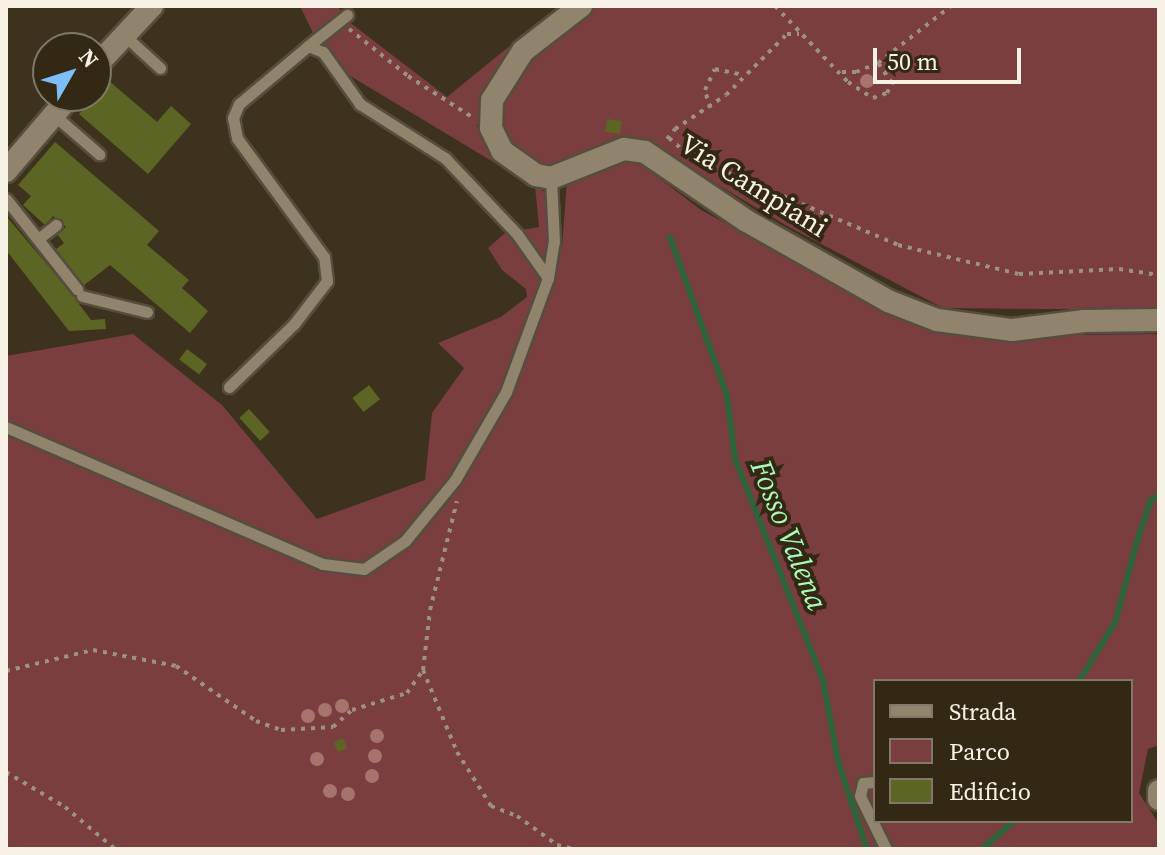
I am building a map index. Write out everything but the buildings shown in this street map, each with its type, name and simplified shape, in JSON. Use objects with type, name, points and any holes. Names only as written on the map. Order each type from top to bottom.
[{"type":"street","points":[[112,48],[152,6]]},
{"type":"street","points":[[551,178],[516,162],[502,151],[491,128],[492,100],[502,78],[523,51],[581,6]]},
{"type":"street","points":[[6,171],[57,112]]},
{"type":"street","name":"Via Campiani","points":[[551,178],[624,149],[652,156],[745,220],[888,301],[937,320],[1012,330],[1084,321],[1159,320]]},
{"type":"street","points":[[1159,791],[1159,799]]},
{"type":"lane","points":[[229,387],[294,324],[327,281],[324,257],[237,138],[233,118],[239,104],[343,18]]},
{"type":"lane","points":[[124,35],[160,68]]},
{"type":"lane","points":[[308,46],[323,52],[360,104],[445,158],[517,234],[548,278]]},
{"type":"lane","points":[[54,115],[99,154]]},
{"type":"lane","points":[[6,427],[323,564],[364,569],[394,550],[455,480],[523,356],[548,278],[554,242],[551,178]]},
{"type":"lane","points":[[6,199],[49,233],[80,293],[147,312]]},
{"type":"lane","points":[[873,782],[863,783],[860,796],[873,822]]},
{"type":"lane","points":[[873,823],[886,849]]},
{"type":"path","points":[[775,6],[799,34],[873,98],[887,93],[892,83],[878,63]]},
{"type":"path","points":[[842,72],[856,72],[878,63],[951,6]]},
{"type":"path","points":[[343,18],[408,76],[491,128]]},
{"type":"path","points":[[652,156],[669,138],[710,108],[743,75],[758,67],[787,34],[799,34]]},
{"type":"path","points":[[710,108],[705,90],[715,69],[743,75]]},
{"type":"path","points":[[669,138],[691,157],[898,245],[1019,274],[1119,269],[1159,275]]},
{"type":"path","points":[[6,671],[93,650],[176,666],[256,721],[285,731],[313,732],[333,727],[352,710],[407,693],[423,670],[430,610],[455,515],[455,480]]},
{"type":"path","points":[[423,670],[457,752],[491,806],[517,816],[557,845],[574,849]]},
{"type":"path","points":[[6,772],[65,807],[115,849]]},
{"type":"green space","points":[[300,6],[338,6],[344,18],[447,97],[559,6],[575,6],[492,86],[477,126],[490,134],[502,158],[495,163],[347,74],[313,33]]},
{"type":"green space","points":[[595,6],[1159,6],[1159,310],[943,308],[789,227],[647,143],[548,166],[513,149],[503,136],[499,101],[530,58]]},
{"type":"green space","points":[[637,161],[701,210],[889,311],[956,336],[1159,334],[1159,745],[1148,749],[1139,793],[1159,824],[1159,849],[6,849],[6,356],[133,334],[222,405],[317,519],[425,480],[432,413],[464,368],[438,343],[501,317],[527,297],[526,289],[502,270],[488,248],[505,233],[539,227],[535,186],[547,193],[548,232],[562,247],[567,180],[604,162]]},
{"type":"waterway","name":"Fosso Valena","points":[[670,237],[727,395],[735,459],[823,680],[838,761],[867,849]]},
{"type":"waterway","name":"Fosso Valena","points":[[1080,679],[1115,623],[1151,500],[1159,495]]},
{"type":"waterway","name":"Fosso Valena","points":[[982,849],[1012,823]]}]
